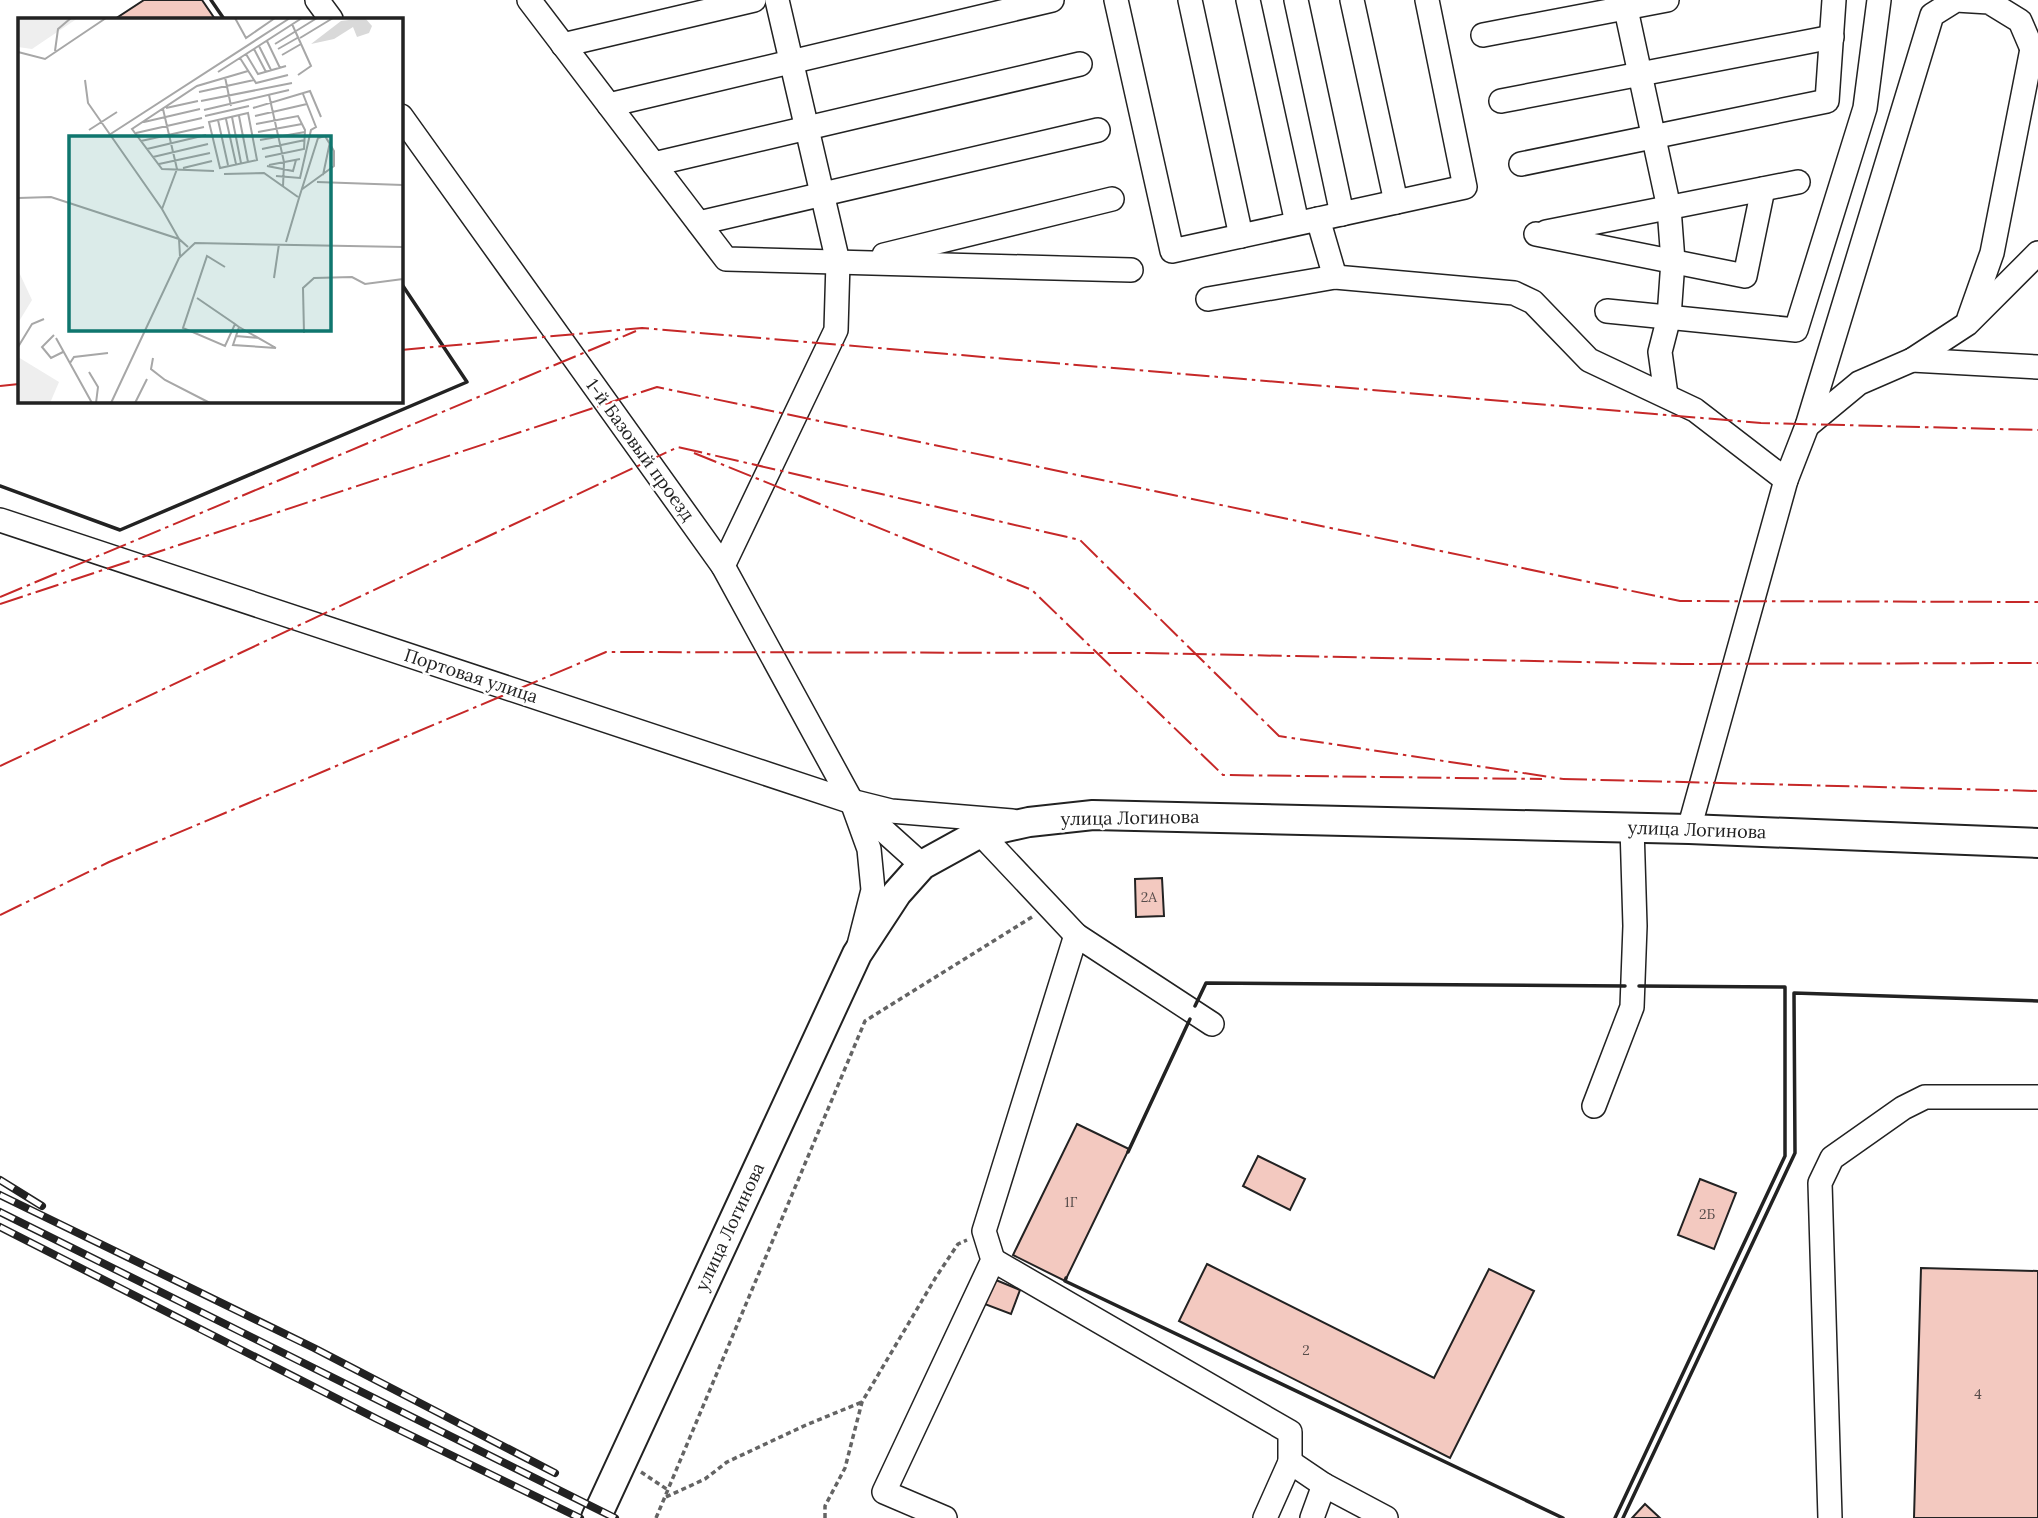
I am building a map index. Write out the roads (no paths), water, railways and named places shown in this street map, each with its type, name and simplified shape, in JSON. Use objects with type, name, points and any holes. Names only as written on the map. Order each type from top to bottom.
[{"type":"main road","name":"улица Логинова","points":[[596,1518],[856,954],[897,893],[922,865],[980,833],[1029,822],[1093,815],[1632,827],[2038,843]]},
{"type":"street","points":[[317,0],[330,18]]},
{"type":"street","points":[[529,0],[726,259],[1130,270]]},
{"type":"street","points":[[563,45],[754,0]]},
{"type":"street","points":[[723,566],[836,330],[846,262],[822,194],[777,0]]},
{"type":"street","points":[[609,105],[1052,0]]},
{"type":"street","points":[[1116,0],[1172,251],[1465,187],[1427,0]]},
{"type":"street","points":[[1190,0],[1241,236]]},
{"type":"street","points":[[1248,0],[1308,221],[1335,277]]},
{"type":"street","points":[[1296,0],[1342,214]]},
{"type":"street","points":[[1352,0],[1396,202]]},
{"type":"street","points":[[1483,35],[1625,4],[1667,0]]},
{"type":"street","points":[[1521,164],[1828,101],[1834,0]]},
{"type":"street","points":[[1608,312],[1796,330],[1865,108],[1880,0]]},
{"type":"street","points":[[1689,829],[1786,480],[1807,426],[1932,15],[1956,0],[1989,2],[2020,21],[2035,56],[1992,253],[1967,324]]},
{"type":"street","points":[[1625,4],[1669,208],[1673,261],[1669,317],[1660,352],[1666,395]]},
{"type":"street","points":[[1501,101],[1832,37]]},
{"type":"street","points":[[654,164],[1080,64]]},
{"type":"street","name":"1-й Базовый проезд","points":[[402,117],[723,566],[852,802]]},
{"type":"street","points":[[699,223],[1098,130]]},
{"type":"street","points":[[1763,189],[1745,276],[1536,234],[1798,182]]},
{"type":"street","points":[[846,262],[1112,199]]},
{"type":"street","points":[[1807,426],[1859,383],[1912,360],[1967,324],[2038,253]]},
{"type":"street","points":[[1208,299],[1335,277],[1514,293],[1532,302],[1589,360],[1695,410],[1786,480]]},
{"type":"street","points":[[1912,360],[2038,367]]},
{"type":"street","name":"Портовая улица","points":[[0,520],[852,802],[922,865]]},
{"type":"street","points":[[852,802],[891,811],[1029,822]]},
{"type":"street","points":[[852,802],[869,849],[873,890],[856,954]]},
{"type":"street","points":[[1594,1106],[1632,1007],[1635,926],[1632,827]]},
{"type":"street","points":[[980,833],[1076,936],[1212,1024]]},
{"type":"street","points":[[944,1518],[884,1492],[993,1260],[984,1231],[1076,936]]},
{"type":"street","points":[[1830,1518],[1820,1183],[1832,1158],[1903,1108],[1926,1097],[2038,1097]]},
{"type":"street","points":[[993,1260],[1290,1432],[1290,1462],[1265,1518]]},
{"type":"street","points":[[1290,1462],[1324,1485],[1386,1518]]},
{"type":"street","points":[[1312,1518],[1324,1485]]},
{"type":"railway","points":[[0,1180],[42,1206]]},
{"type":"railway","points":[[0,1195],[314,1348],[555,1473]]},
{"type":"railway","points":[[0,1212],[615,1518]]},
{"type":"railway","points":[[0,1227],[377,1419],[580,1518]]}]
